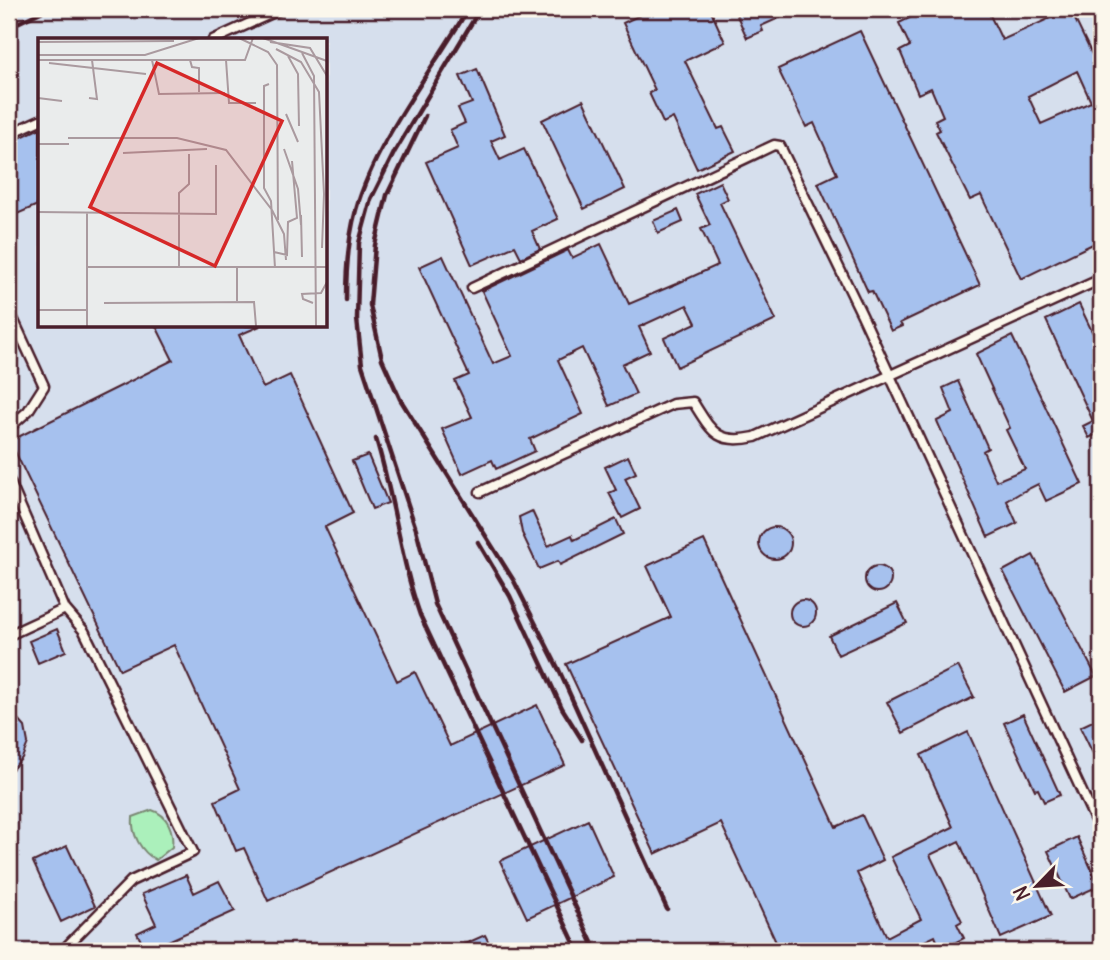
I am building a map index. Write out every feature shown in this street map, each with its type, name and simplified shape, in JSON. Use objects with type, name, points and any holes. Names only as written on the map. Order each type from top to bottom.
[{"type":"lane","points":[[217,38],[281,9]]},
{"type":"lane","points":[[9,134],[38,121]]},
{"type":"lane","points":[[472,288],[774,145],[780,146],[1101,834]]},
{"type":"lane","points":[[480,492],[673,404],[693,402],[712,433],[734,442],[755,438],[1101,279]]},
{"type":"lane","points":[[9,310],[44,386],[28,411],[9,428]]},
{"type":"lane","points":[[9,480],[65,609],[84,631],[193,852],[131,881],[62,951]]},
{"type":"lane","points":[[9,635],[65,609]]},
{"type":"shaded area","points":[[9,9],[1101,9],[1101,951],[9,951]]},
{"type":"green space","points":[[152,810],[166,820],[172,835],[172,847],[156,860],[138,842],[133,823],[133,817]]},
{"type":"building","points":[[653,9],[710,9],[725,42],[685,61],[718,129],[723,127],[735,151],[697,169],[673,118],[663,123],[649,93],[655,90],[623,23]]},
{"type":"building","points":[[734,9],[799,9],[761,26],[763,31],[747,38]]},
{"type":"building","points":[[928,9],[987,9],[1002,40],[1070,9],[1101,73],[1101,240],[1021,279],[981,195],[970,200],[936,132],[940,130],[935,120],[943,116],[931,88],[918,94],[900,51],[910,46],[899,23]],"holes":[[[1077,71],[1091,102],[1041,124],[1028,96]]]},
{"type":"building","points":[[860,31],[980,285],[900,323],[902,326],[891,331],[872,291],[868,292],[818,183],[837,174],[814,123],[806,127],[778,69]]},
{"type":"building","points":[[477,69],[505,135],[491,141],[500,160],[524,149],[558,219],[532,231],[540,249],[521,258],[515,246],[472,265],[426,162],[458,148],[450,130],[465,123],[458,108],[472,103],[460,76]]},
{"type":"building","points":[[583,100],[625,189],[584,209],[542,120]]},
{"type":"building","points":[[38,129],[38,205],[17,214],[9,196],[9,143]]},
{"type":"building","points":[[720,182],[728,199],[720,203],[776,320],[677,367],[664,338],[696,323],[687,305],[639,327],[650,351],[622,364],[636,394],[609,406],[582,348],[558,360],[583,414],[530,439],[535,451],[496,469],[492,460],[462,474],[442,429],[472,417],[455,381],[469,375],[419,267],[443,256],[493,364],[512,356],[482,291],[568,250],[572,258],[601,244],[629,304],[718,265],[701,229],[710,225],[695,194]]},
{"type":"building","points":[[678,210],[683,222],[658,233],[653,221]]},
{"type":"building","points":[[1079,304],[1101,350],[1101,438],[1099,433],[1089,438],[1083,426],[1093,421],[1046,320]]},
{"type":"building","points":[[156,327],[258,327],[239,335],[263,388],[290,375],[353,513],[325,527],[397,681],[415,672],[450,746],[537,705],[565,765],[268,901],[244,848],[236,851],[215,801],[240,789],[174,645],[120,670],[10,441],[173,360]]},
{"type":"building","points":[[1012,336],[1082,484],[1046,501],[1038,484],[1020,493],[1007,501],[1017,523],[988,537],[937,421],[953,413],[943,388],[958,381],[988,448],[983,451],[996,481],[1025,469],[1006,430],[1010,428],[976,354]]},
{"type":"building","points":[[368,455],[388,503],[372,509],[352,461]]},
{"type":"building","points":[[628,456],[636,473],[625,478],[640,509],[622,518],[609,493],[616,490],[605,467]]},
{"type":"building","points":[[532,511],[548,546],[572,535],[574,540],[616,519],[623,534],[560,565],[558,561],[539,569],[522,533],[519,517]]},
{"type":"building","points":[[775,527],[786,532],[791,543],[786,554],[775,559],[764,554],[759,543],[764,532]]},
{"type":"building","points":[[704,540],[836,827],[862,815],[883,860],[857,873],[887,937],[921,919],[891,857],[953,827],[921,755],[968,732],[1051,916],[1001,938],[959,841],[930,855],[962,921],[957,924],[964,938],[941,950],[935,936],[904,951],[780,951],[721,823],[655,854],[566,664],[671,617],[647,566]]},
{"type":"building","points":[[1033,555],[1096,676],[1065,692],[1003,571]]},
{"type":"building","points":[[878,566],[887,570],[891,579],[887,588],[878,592],[869,588],[865,579],[869,570]]},
{"type":"building","points":[[803,600],[812,604],[816,613],[812,622],[803,626],[794,622],[790,613],[794,604]]},
{"type":"building","points":[[897,603],[907,623],[838,655],[829,636]]},
{"type":"building","points":[[57,629],[66,651],[38,663],[29,641]]},
{"type":"building","points":[[958,666],[974,697],[903,733],[887,702]]},
{"type":"building","points":[[9,709],[25,727],[28,743],[22,758],[9,773]]},
{"type":"building","points":[[1023,714],[1060,795],[1044,802],[1038,789],[1035,790],[1004,723]]},
{"type":"building","points":[[1101,717],[1101,770],[1080,727]]},
{"type":"building","points":[[588,820],[614,877],[527,918],[500,861]]},
{"type":"building","points":[[1077,837],[1099,886],[1070,899],[1048,851]]},
{"type":"building","points":[[67,846],[95,906],[61,922],[33,862]]},
{"type":"building","points":[[186,875],[194,893],[219,881],[235,911],[146,951],[137,933],[156,924],[142,894]]},
{"type":"building","points":[[485,935],[493,951],[449,951]]},
{"type":"railway","points":[[9,14],[16,9]]},
{"type":"railway","points":[[9,27],[47,9]]},
{"type":"railway","points":[[346,300],[351,232],[365,185],[390,133],[468,9]]},
{"type":"railway","points":[[480,9],[395,151],[371,199],[359,243],[357,319],[362,365],[416,529],[435,604],[596,951]]},
{"type":"railway","points":[[425,116],[387,195],[375,245],[370,305],[382,359],[400,399],[514,581],[558,668],[667,909]]},
{"type":"railway","points":[[376,439],[407,572],[420,615],[578,951]]},
{"type":"railway","points":[[478,542],[510,596],[562,708],[582,740]]}]
